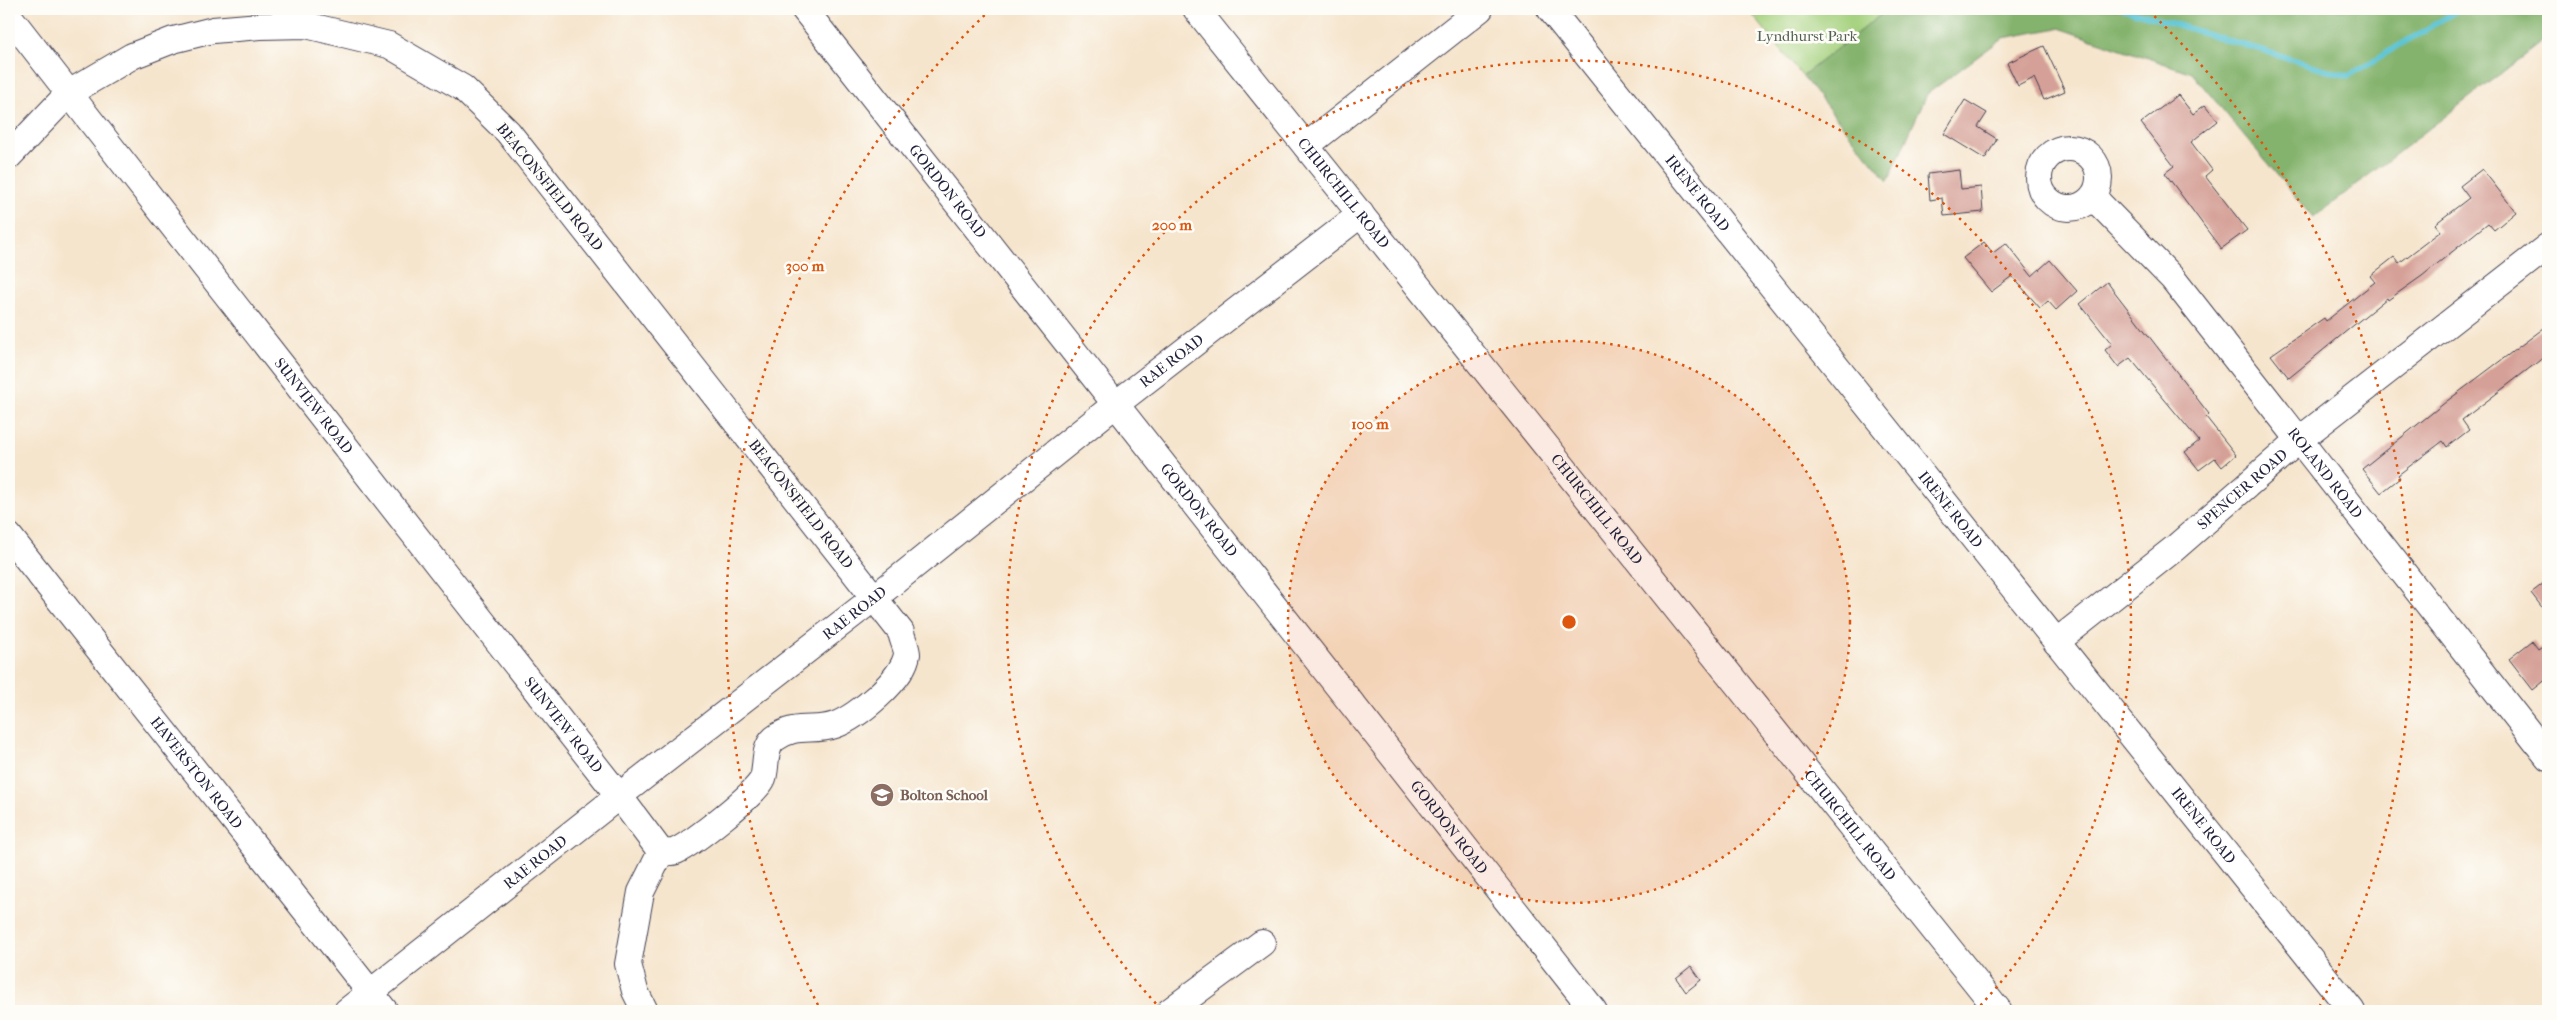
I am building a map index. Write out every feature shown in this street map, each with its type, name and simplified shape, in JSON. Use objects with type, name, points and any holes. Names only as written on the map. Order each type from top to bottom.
[{"type":"street","name":"GORDON ROAD","points":[[804,9],[1594,1011]]},
{"type":"street","name":"CHURCHILL ROAD","points":[[1196,9],[1999,1011]]},
{"type":"street","points":[[1306,146],[1480,9]]},
{"type":"street","name":"IRENE ROAD","points":[[1550,9],[2352,1011]]},
{"type":"street","name":"SUNVIEW ROAD","points":[[9,16],[661,852]]},
{"type":"street","name":"BEACONSFIELD ROAD","points":[[69,93],[132,56],[173,40],[214,30],[306,25],[389,45],[463,88],[508,132],[901,632],[907,654],[896,678],[864,708],[836,724],[811,728],[792,728],[772,741],[765,758],[763,780],[750,795],[691,842],[674,852],[661,852]]},
{"type":"street","points":[[9,156],[69,93]]},
{"type":"street","name":"ROLAND ROAD","points":[[2093,197],[2173,279],[2299,440],[2545,745]]},
{"type":"street","name":"RAE ROAD","points":[[347,1011],[378,1002],[619,796],[874,598],[1116,404],[1361,214]]},
{"type":"street","name":"SPENCER ROAD","points":[[2056,642],[2175,548],[2299,440],[2548,246]]},
{"type":"street","name":"HAVERSTON ROAD","points":[[9,536],[378,1002]]},
{"type":"street","points":[[645,1011],[635,991],[628,964],[641,892],[661,852]]},
{"type":"street","points":[[1170,1011],[1262,943]]},
{"type":"green space","name":"Lyndhurst Park","points":[[1748,9],[1888,9],[1802,76]]},
{"type":"green space","points":[[1888,9],[2548,9],[2548,37],[2313,218],[2192,73],[2059,28],[2003,38],[1927,94],[1888,181],[1802,76]]},
{"type":"building","points":[[2044,46],[2065,91],[2044,100],[2034,78],[2018,86],[2007,63]]},
{"type":"building","points":[[2178,95],[2193,114],[2205,105],[2218,121],[2191,142],[2212,170],[2205,176],[2247,230],[2221,249],[2165,173],[2174,166],[2141,123]]},
{"type":"building","points":[[1965,100],[1987,113],[1978,127],[1997,139],[1985,159],[1944,134]]},
{"type":"building","points":[[2482,169],[2516,212],[2494,230],[2488,223],[2422,276],[2388,300],[2387,298],[2289,378],[2271,355],[2324,318],[2326,321],[2375,282],[2370,276],[2394,257],[2399,263],[2441,231],[2435,224],[2469,198],[2460,186]]},
{"type":"building","points":[[1959,170],[1961,189],[1981,187],[1983,212],[1944,216],[1942,198],[1930,200],[1928,174]]},
{"type":"building","points":[[1984,242],[1993,253],[2006,243],[2032,276],[2050,260],[2077,291],[2056,310],[2048,301],[2040,308],[2012,276],[1991,292],[1963,258]]},
{"type":"building","points":[[2107,282],[2209,414],[2206,417],[2236,455],[2222,467],[2215,458],[2199,470],[2185,452],[2199,441],[2130,358],[2118,367],[2105,350],[2112,344],[2080,304]]},
{"type":"building","points":[[2548,325],[2548,354],[2462,420],[2469,430],[2447,447],[2443,441],[2398,475],[2400,478],[2381,493],[2362,469],[2447,401]]},
{"type":"building","points":[[2548,580],[2548,615],[2531,593]]},
{"type":"building","points":[[2532,641],[2538,649],[2548,642],[2548,678],[2533,690],[2509,659]]},
{"type":"building","points":[[1691,966],[1701,980],[1686,992],[1676,978]]},
{"type":"waterway","points":[[2124,9],[2348,76],[2460,9]]},
{"type":"place","name":"Bolton School","points":[[882,795]]}]
